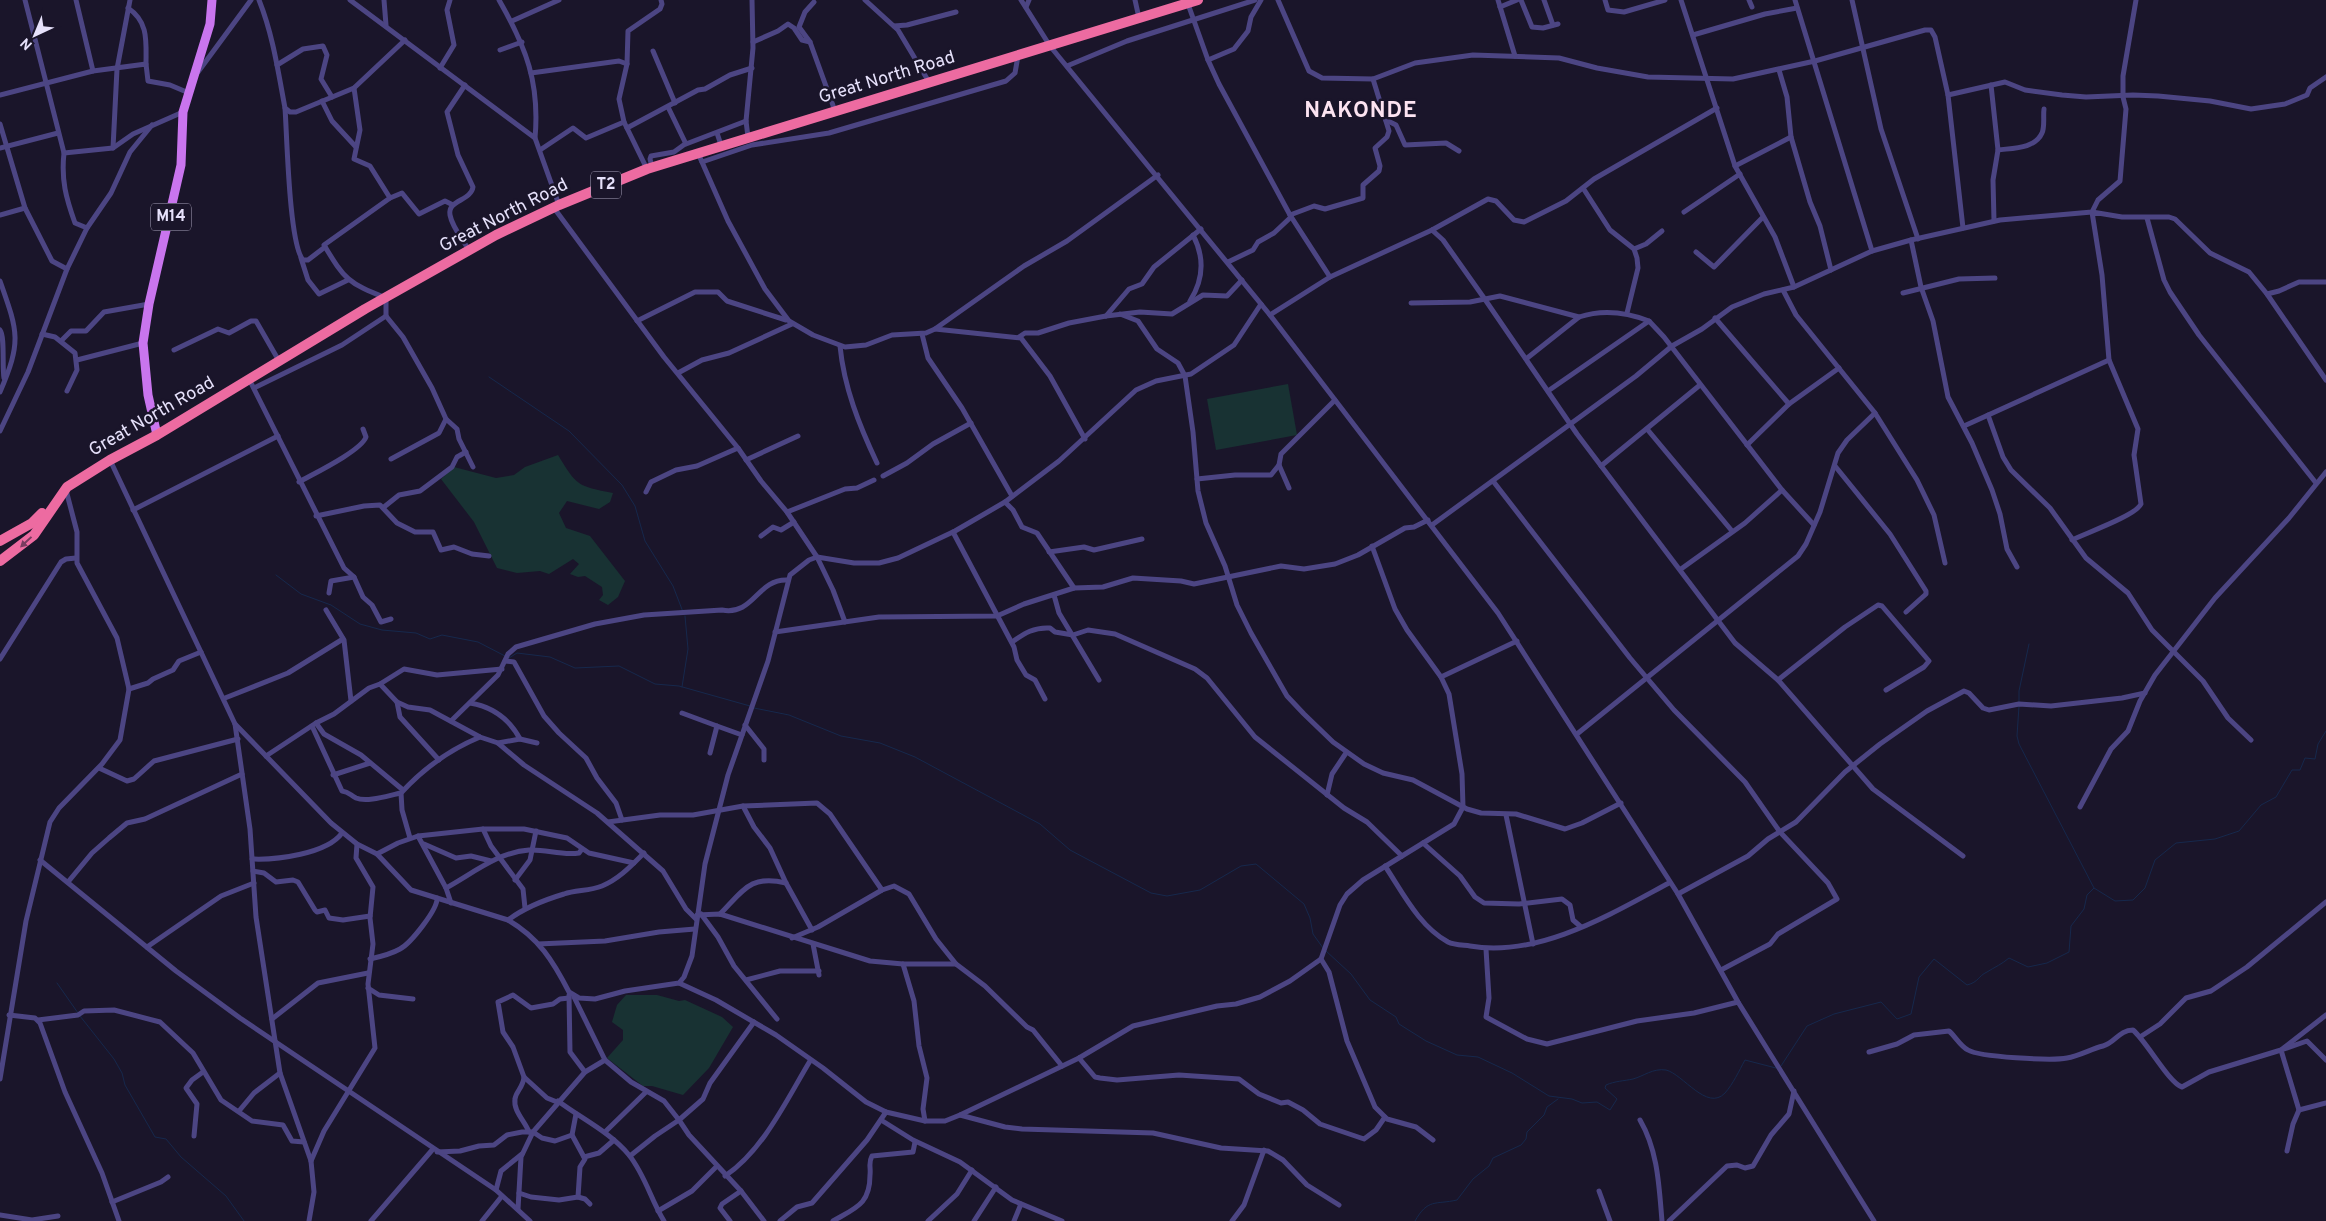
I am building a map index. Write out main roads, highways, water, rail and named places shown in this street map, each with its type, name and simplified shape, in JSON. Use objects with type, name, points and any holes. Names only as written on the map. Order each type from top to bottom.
[{"type":"highway","name":"Great North Road","points":[[0,542],[36,520],[53,495],[110,460],[251,383],[279,360],[469,250],[556,206],[675,156],[700,157],[722,145],[1193,2]]},
{"type":"highway","points":[[0,561],[10,556],[34,534],[66,488]]},
{"type":"main road","name":"M14","points":[[157,435],[148,396],[143,343],[149,304],[181,165],[183,112],[210,24],[212,0]]},
{"type":"waterway","points":[[489,377],[569,431],[622,485],[635,506],[645,541],[673,586],[683,612]]},
{"type":"waterway","points":[[276,575],[301,594],[331,605],[360,624],[382,630],[416,633],[430,639],[442,635],[478,642],[505,656]]},
{"type":"waterway","points":[[682,687],[688,649],[685,616]]},
{"type":"waterway","points":[[2019,702],[2019,691],[2029,644]]},
{"type":"waterway","points":[[509,658],[517,653],[550,657],[575,668],[619,666],[655,684],[679,686],[750,706]]},
{"type":"waterway","points":[[2019,706],[2017,736],[2019,744],[2094,888]]},
{"type":"waterway","points":[[754,708],[789,715],[841,736],[880,743],[915,757],[1040,824],[1070,850],[1151,893],[1167,896],[1200,890],[1241,866],[1256,864],[1304,904],[1310,918],[1313,934],[1323,948]]},
{"type":"waterway","points":[[1781,1066],[1807,1026],[1834,1014],[1881,1002],[1897,1019],[1911,1014],[1919,977],[1934,959],[1967,985],[2009,958],[2028,967],[2047,963],[2069,952],[2071,926],[2084,909],[2087,895],[2094,888],[2115,901],[2133,900],[2145,888],[2155,860],[2176,843],[2215,839],[2239,831],[2261,805],[2276,797],[2292,770],[2300,770],[2305,758],[2315,759],[2318,744],[2326,731]]},
{"type":"waterway","points":[[1326,951],[1351,974],[1370,1000],[1396,1017],[1399,1024],[1426,1041],[1457,1055],[1478,1057],[1512,1073],[1549,1096],[1572,1099],[1582,1103],[1597,1102],[1610,1110],[1617,1099],[1605,1088],[1606,1085],[1633,1079],[1653,1071],[1666,1070],[1703,1095],[1718,1098],[1728,1089],[1745,1060],[1776,1068]]},
{"type":"waterway","points":[[57,983],[78,1013]]},
{"type":"waterway","points":[[80,1016],[114,1059],[122,1073],[125,1085],[155,1137],[166,1139],[181,1157],[226,1196],[244,1221]]},
{"type":"waterway","points":[[1415,1221],[1428,1206],[1457,1200],[1473,1179],[1489,1166],[1493,1158],[1521,1145],[1526,1139],[1527,1132],[1544,1115],[1547,1107],[1558,1099]]},
{"type":"district","name":"NAKONDE","points":[[1361,111]]}]
